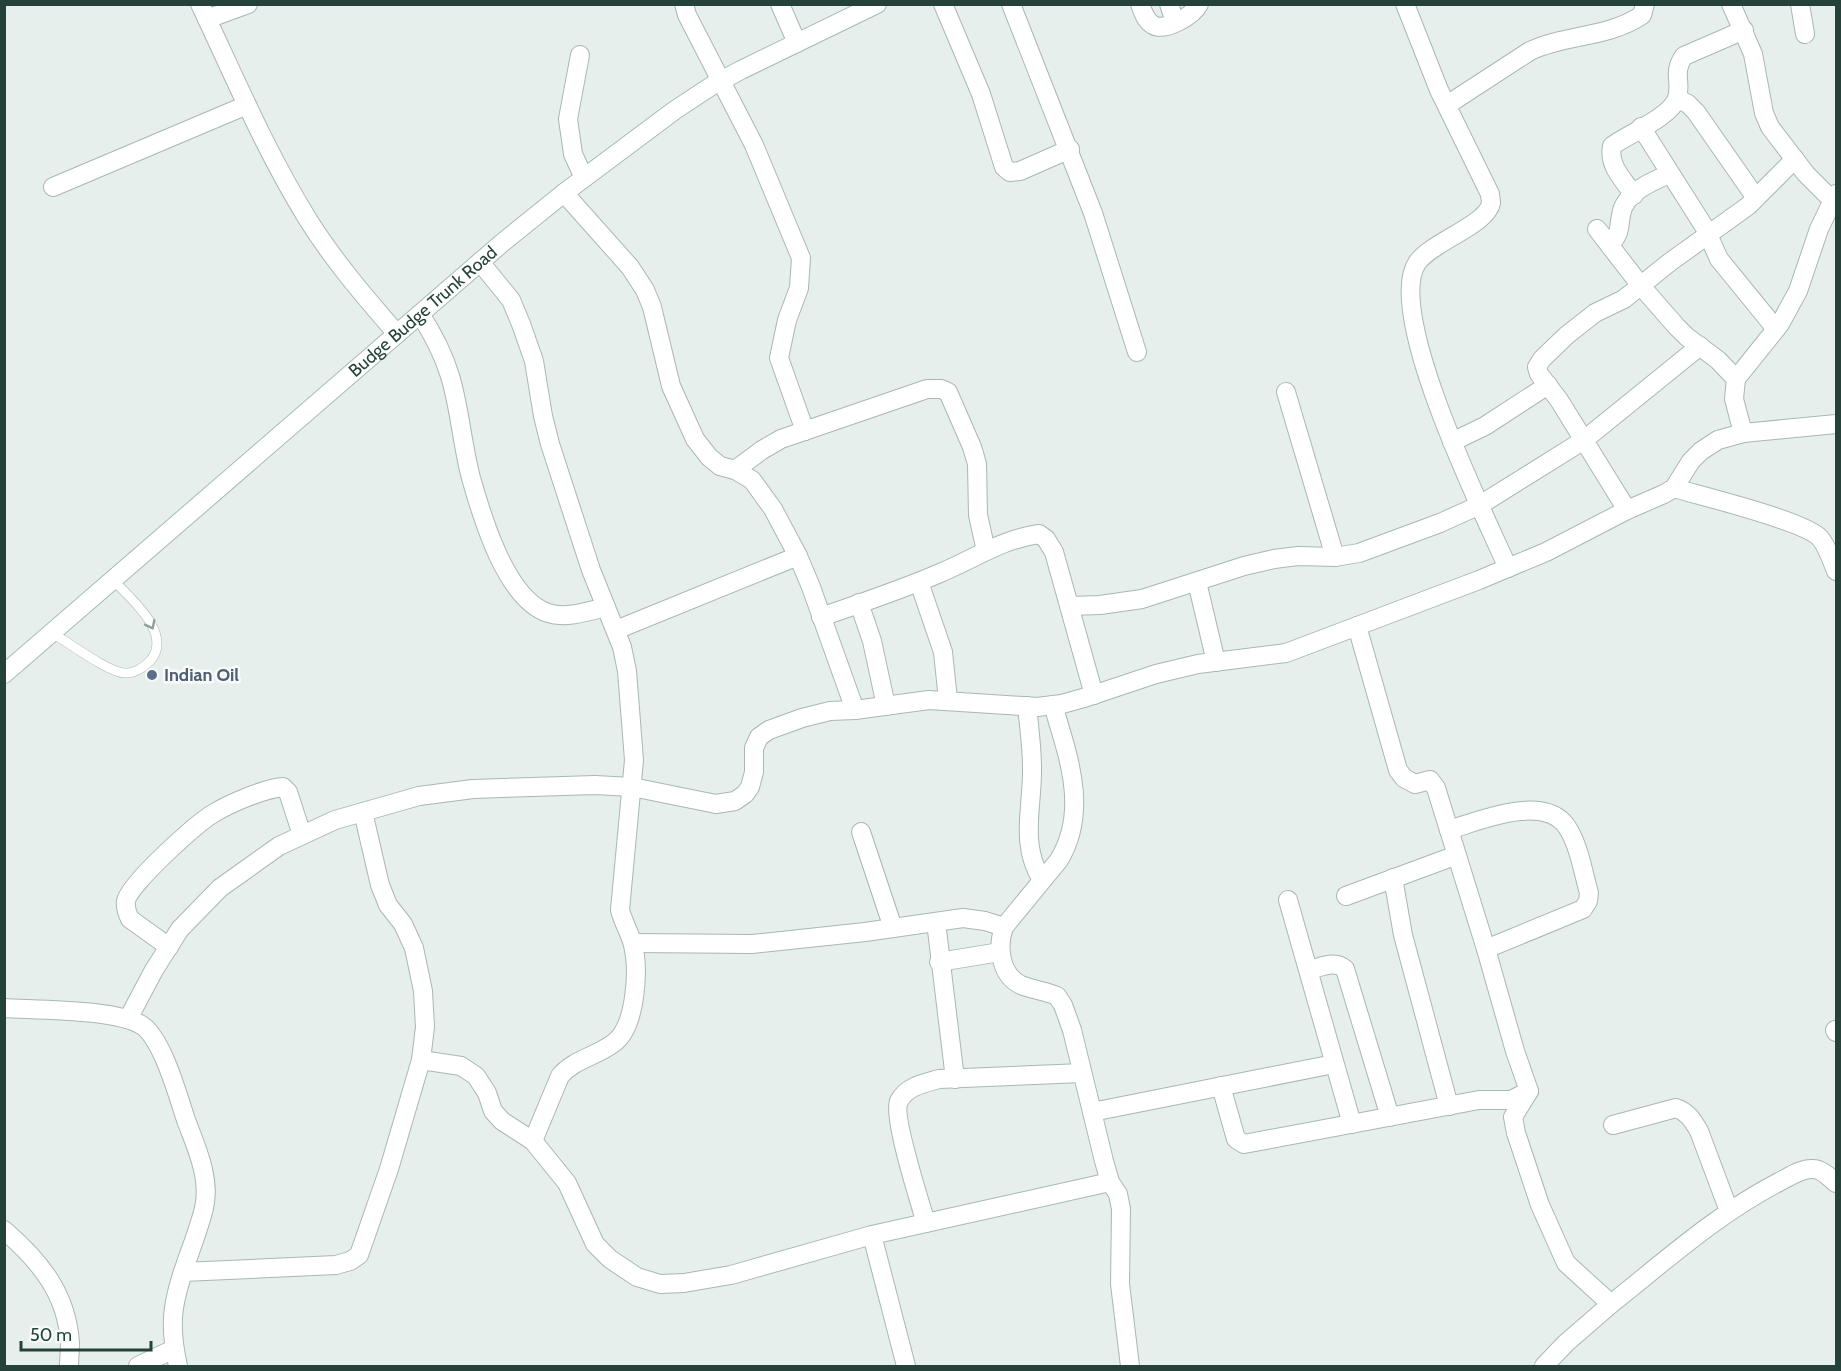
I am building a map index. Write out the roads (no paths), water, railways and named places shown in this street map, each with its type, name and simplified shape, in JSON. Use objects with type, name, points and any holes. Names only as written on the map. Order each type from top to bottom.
[{"type":"street","points":[[248,4],[204,12],[247,105],[307,218],[336,261],[397,334]]},
{"type":"street","points":[[684,4],[687,15],[754,145],[801,258],[799,288],[787,320],[779,358],[805,431]]},
{"type":"street","points":[[780,4],[797,43]]},
{"type":"street","name":"Budge Budge Trunk Road","points":[[4,674],[480,262],[564,193],[675,110],[720,81],[797,43],[853,10],[878,4]]},
{"type":"street","points":[[943,4],[981,94],[1004,167],[1010,172],[1020,171],[1070,149]]},
{"type":"street","points":[[1011,4],[1070,149],[1137,352]]},
{"type":"street","points":[[1140,4],[1146,19],[1154,26],[1163,27],[1187,17],[1199,4]]},
{"type":"street","points":[[1169,4],[1174,22]]},
{"type":"street","points":[[1405,4],[1439,90],[1490,194],[1491,203],[1485,212],[1472,224],[1438,244],[1417,262],[1411,280],[1412,308],[1422,361],[1442,419],[1508,568]]},
{"type":"street","points":[[1447,105],[1530,51],[1544,44],[1585,37],[1614,28],[1642,15],[1645,4]]},
{"type":"street","points":[[1731,4],[1757,67],[1764,113],[1770,127],[1821,190],[1834,197],[1819,229],[1798,291],[1776,329],[1736,379],[1734,399],[1743,433]]},
{"type":"street","points":[[1800,4],[1805,34]]},
{"type":"street","points":[[1634,195],[1613,165],[1610,157],[1612,146],[1671,107],[1677,98],[1678,64],[1684,56],[1743,30]]},
{"type":"street","points":[[580,55],[568,119],[573,154],[584,178]]},
{"type":"street","points":[[1677,98],[1696,112],[1756,198]]},
{"type":"street","points":[[53,187],[247,105]]},
{"type":"street","points":[[1641,127],[1693,208],[1719,259],[1776,329]]},
{"type":"street","points":[[1627,510],[1584,440],[1539,374],[1537,367],[1542,359],[1567,335],[1595,313],[1641,286],[1756,198],[1794,159]]},
{"type":"street","points":[[1610,246],[1619,233],[1621,213],[1634,195],[1650,182],[1670,174]]},
{"type":"street","points":[[564,193],[630,267],[645,290],[652,307],[671,386],[694,439],[708,457],[720,466],[735,470],[752,480],[773,509],[798,556],[855,710]]},
{"type":"street","points":[[1597,229],[1641,286],[1687,337],[1718,360],[1736,379]]},
{"type":"street","points":[[480,262],[511,300],[534,361],[550,444],[591,570],[622,647],[628,681],[634,747],[620,910],[624,926],[633,943],[635,965],[632,1014],[626,1030],[615,1042],[566,1069],[560,1076],[532,1141]]},
{"type":"street","points":[[420,314],[440,348],[450,376],[459,409],[471,477],[495,550],[506,574],[528,600],[548,613],[569,615],[606,607]]},
{"type":"street","points":[[1069,606],[1100,605],[1142,599],[1274,559],[1298,556],[1335,557],[1359,553],[1388,543],[1480,505],[1584,440],[1700,346]]},
{"type":"street","points":[[1452,442],[1485,426],[1548,385]]},
{"type":"street","points":[[735,470],[781,439],[927,389],[941,389],[948,392],[977,464],[978,515],[986,551]]},
{"type":"street","points":[[1286,392],[1335,557]]},
{"type":"street","points":[[128,1019],[154,970],[180,929],[219,888],[279,846],[335,820],[419,796],[473,789],[595,785],[632,787],[716,804],[735,801],[750,787],[754,772],[754,748],[759,737],[769,730],[802,718],[830,711],[929,700],[1027,706],[1053,705],[1094,695],[1156,674],[1216,662],[1286,653],[1546,552],[1674,488],[1691,461],[1718,440],[1743,433],[1836,424]]},
{"type":"street","points":[[1674,488],[1783,520],[1810,531],[1820,538],[1836,571]]},
{"type":"street","points":[[821,617],[918,582],[1022,537],[1039,534],[1046,538],[1054,552],[1094,695]]},
{"type":"street","points":[[616,630],[798,556]]},
{"type":"street","points":[[918,582],[941,645],[947,674],[948,700]]},
{"type":"street","points":[[1197,582],[1216,662]]},
{"type":"street","points":[[859,603],[872,641],[886,706]]},
{"type":"street","points":[[1357,626],[1398,770],[1404,778],[1415,784],[1430,780],[1436,788],[1529,1091],[1512,1108]]},
{"type":"street","points":[[1053,705],[1075,784],[1071,831],[1064,852],[1004,927],[1000,952],[1009,975],[1015,981],[1023,986],[1057,996],[1064,1005],[1072,1030],[1110,1182],[1118,1194],[1121,1209],[1120,1284],[1130,1366]]},
{"type":"street","points":[[1027,706],[1032,766],[1029,841],[1031,859],[1042,880]]},
{"type":"street","points":[[169,947],[130,919],[126,912],[126,900],[134,886],[196,826],[215,812],[272,788],[283,787],[288,792],[302,835]]},
{"type":"street","points":[[1449,830],[1510,812],[1527,810],[1542,812],[1557,818],[1566,825],[1586,881],[1589,893],[1588,902],[1583,909],[1486,949]]},
{"type":"street","points":[[183,1272],[336,1265],[351,1262],[358,1255],[389,1169],[421,1060],[426,1027],[423,991],[414,948],[403,924],[388,904],[380,885],[363,812]]},
{"type":"street","points":[[861,832],[893,928]]},
{"type":"street","points":[[1346,896],[1457,855]]},
{"type":"street","points":[[1393,878],[1403,935],[1449,1106]]},
{"type":"street","points":[[1288,900],[1352,1124]]},
{"type":"street","points":[[633,943],[752,944],[974,918],[1004,927]]},
{"type":"street","points":[[936,922],[939,962],[955,1078]]},
{"type":"street","points":[[939,962],[1000,952]]},
{"type":"street","points":[[1309,970],[1334,964],[1345,969],[1390,1117]]},
{"type":"street","points":[[4,1008],[100,1014],[128,1019],[144,1027],[157,1042],[168,1067],[202,1166],[206,1190],[204,1207],[173,1309],[176,1358],[138,1366]]},
{"type":"street","points":[[421,1060],[461,1066],[476,1076],[487,1093],[493,1110],[502,1121],[532,1141],[567,1183],[596,1244],[610,1259],[637,1277],[660,1284],[684,1283],[732,1275],[872,1235],[1110,1182]]},
{"type":"street","points":[[1092,1112],[1334,1064]]},
{"type":"street","points":[[926,1223],[897,1106],[907,1091],[920,1084],[939,1079],[1082,1073]]},
{"type":"street","points":[[1221,1086],[1236,1139],[1244,1144],[1479,1100],[1512,1108]]},
{"type":"street","points":[[1512,1108],[1516,1133],[1540,1205],[1566,1263],[1611,1304]]},
{"type":"street","points":[[1613,1125],[1676,1108],[1684,1110],[1693,1119],[1699,1131],[1729,1210]]},
{"type":"street","points":[[1544,1366],[1566,1343],[1611,1304],[1729,1210],[1798,1172],[1812,1168],[1819,1170],[1836,1183]]},
{"type":"street","points":[[4,1230],[27,1250],[46,1272],[58,1294],[70,1342],[69,1366]]},
{"type":"street","points":[[872,1235],[906,1366]]},
{"type":"lane","points":[[52,633],[113,670],[128,674],[144,666],[155,652],[156,636],[153,627],[147,617],[113,580]]},
{"type":"place","name":"Indian Oil","points":[[152,675]]}]
